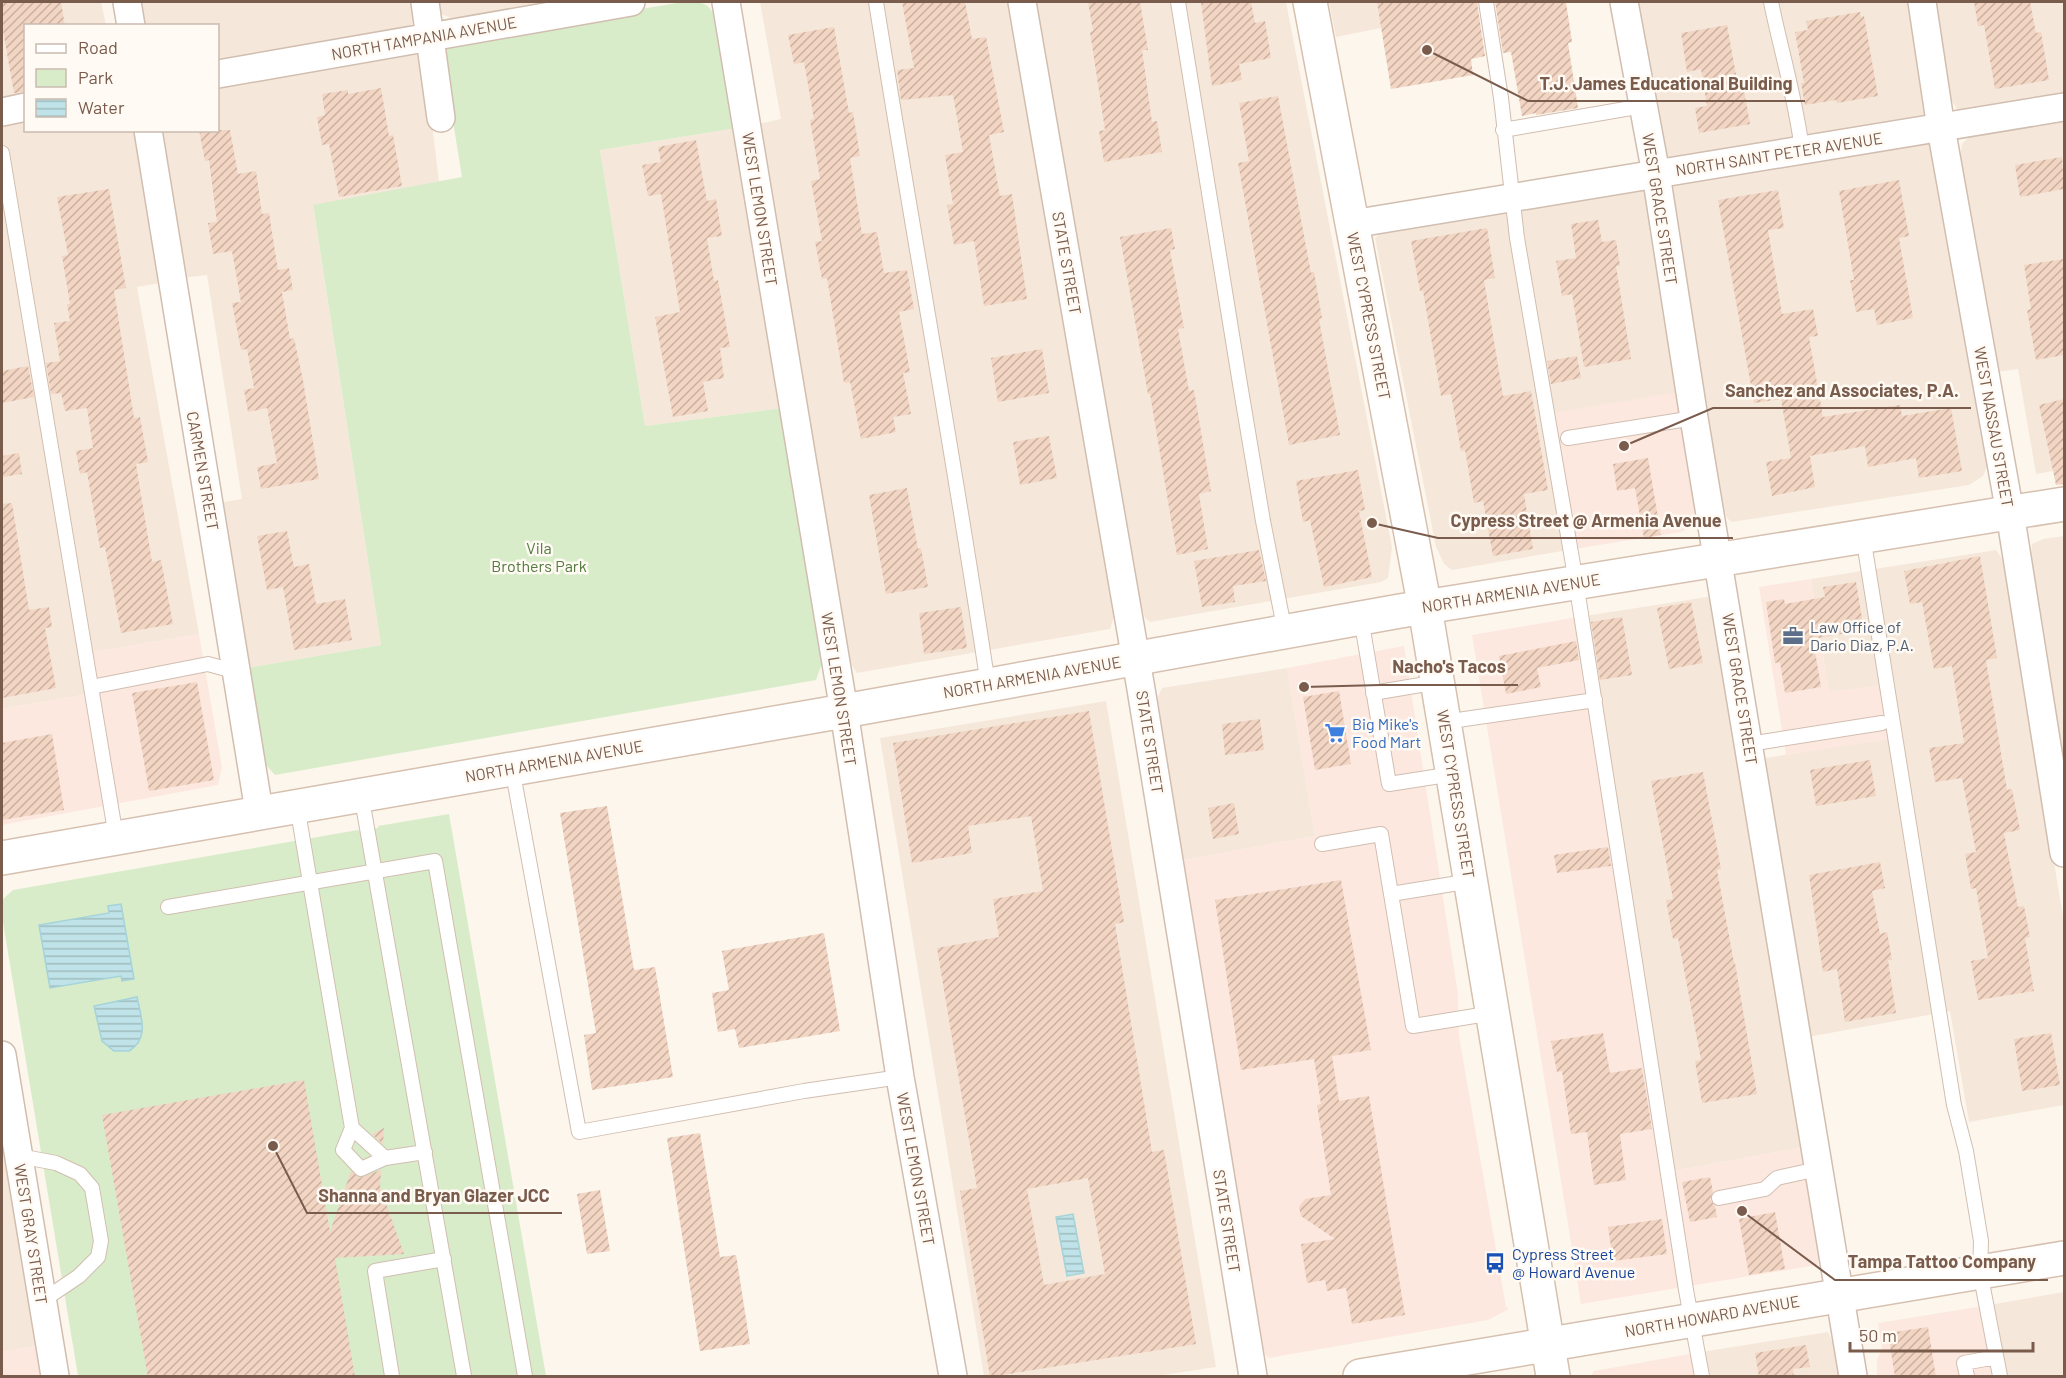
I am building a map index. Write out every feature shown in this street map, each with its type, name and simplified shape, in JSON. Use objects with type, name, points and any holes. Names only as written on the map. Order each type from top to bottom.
[{"type":"main road","name":"WEST CYPRESS STREET","points":[[1310,2],[1425,608],[1553,1377]]},
{"type":"main road","name":"NORTH ARMENIA AVENUE","points":[[2,858],[1361,618],[2064,504]]},
{"type":"main road","name":"NORTH HOWARD AVENUE","points":[[1360,1377],[1458,1368],[1548,1344],[2064,1258]]},
{"type":"street","points":[[127,2],[131,24]]},
{"type":"street","points":[[425,2],[441,117]]},
{"type":"street","name":"NORTH TAMPANIA AVENUE","points":[[219,75],[431,37],[572,7],[631,2]]},
{"type":"street","name":"WEST LEMON STREET","points":[[726,2],[843,711],[900,1077],[953,1377]]},
{"type":"street","name":"STATE STREET","points":[[1022,2],[1136,658],[1252,1377]]},
{"type":"street","name":"WEST GRACE STREET","points":[[1624,2],[1656,174],[1694,418],[1853,1377]]},
{"type":"street","name":"WEST NASSAU STREET","points":[[1922,2],[1941,128],[2010,513],[2064,853]]},
{"type":"street","points":[[2,111],[24,107]]},
{"type":"street","name":"NORTH SAINT PETER AVENUE","points":[[1352,224],[2064,107]]},
{"type":"street","name":"CARMEN STREET","points":[[148,132],[260,811]]},
{"type":"street","name":"WEST GRAY STREET","points":[[2,1055],[54,1377]]},
{"type":"lane","points":[[876,2],[918,263],[945,411],[988,685]]},
{"type":"lane","points":[[1178,2],[1240,384],[1285,632]]},
{"type":"lane","points":[[1486,2],[1501,98],[1517,238],[1576,582],[1702,1377]]},
{"type":"lane","points":[[1771,2],[1798,121],[1802,150]]},
{"type":"lane","points":[[1503,130],[1643,106]]},
{"type":"lane","points":[[2,153],[116,837]]},
{"type":"lane","points":[[1568,438],[1694,418]]},
{"type":"lane","points":[[1863,536],[1954,1105],[1966,1151],[1981,1241],[1980,1272],[2000,1377]]},
{"type":"lane","points":[[1361,618],[1389,784],[1453,774]]},
{"type":"lane","points":[[91,687],[208,664],[237,672]]},
{"type":"lane","points":[[1373,693],[1438,682]]},
{"type":"lane","points":[[1444,722],[1595,700]]},
{"type":"lane","points":[[1749,744],[1882,723]]},
{"type":"lane","points":[[512,768],[579,1132],[804,1091],[900,1077]]},
{"type":"lane","points":[[361,794],[464,1377]]},
{"type":"lane","points":[[297,805],[351,1128],[343,1150],[361,1169],[385,1158],[425,1152]]},
{"type":"lane","points":[[1322,844],[1382,834],[1413,1026],[1493,1012]]},
{"type":"lane","points":[[168,907],[435,861],[525,1377]]},
{"type":"lane","points":[[1391,894],[1471,881]]},
{"type":"lane","points":[[351,1128],[385,1158]]},
{"type":"lane","points":[[18,1156],[56,1163],[80,1174],[92,1188],[101,1241],[98,1257],[79,1276],[42,1301]]},
{"type":"lane","points":[[1719,1198],[1766,1189],[1777,1178],[1818,1169]]},
{"type":"lane","points":[[393,1377],[375,1271],[444,1259]]},
{"type":"lane","points":[[1967,1377],[1964,1363],[1996,1357]]},
{"type":"shaded area","points":[[2,2],[101,2],[106,24],[24,24],[24,95],[2,99]]},
{"type":"shaded area","points":[[136,2],[414,2],[412,24],[406,28],[219,61],[219,24],[140,24]]},
{"type":"shaded area","points":[[438,2],[560,2],[452,18],[440,14]]},
{"type":"shaded area","points":[[760,2],[1015,2],[1116,610],[1110,629],[857,673],[853,667],[842,639],[758,124],[781,119]]},
{"type":"shaded area","points":[[1036,2],[1286,2],[1392,547],[1388,578],[1381,582],[1150,622],[1145,618],[1129,569]]},
{"type":"shaded area","points":[[1329,2],[1417,2],[1421,20],[1336,37]]},
{"type":"shaded area","points":[[1635,2],[1914,2],[1928,110],[1923,118],[1671,158],[1665,156]]},
{"type":"shaded area","points":[[1933,2],[2064,2],[2064,99],[1963,113],[1957,109],[1949,96]]},
{"type":"shaded area","points":[[405,49],[415,53],[425,65],[439,182],[313,206],[381,645],[247,668],[218,503],[242,499],[207,275],[182,278],[157,132],[219,132],[219,81]]},
{"type":"shaded area","points":[[24,117],[24,132],[135,132],[161,283],[137,287],[199,634],[82,654],[88,694],[2,709],[2,121]]},
{"type":"shaded area","points":[[2064,118],[2064,469],[2036,474],[2018,369],[1996,372],[1959,160],[1962,144],[1971,135]]},
{"type":"shaded area","points":[[737,128],[783,408],[645,426],[600,150]]},
{"type":"shaded area","points":[[1914,139],[1929,143],[1939,153],[1989,462],[1983,476],[1969,485],[1732,522],[1727,518],[1724,509],[1670,198],[1672,186],[1678,182]]},
{"type":"shaded area","points":[[1629,187],[1643,191],[1649,200],[1681,392],[1574,549],[1452,570],[1444,564],[1436,547],[1375,238],[1384,230]]},
{"type":"shaded area","points":[[1681,392],[1697,514],[1690,528],[1681,532],[1574,549],[1553,413]]},
{"type":"shaded area","points":[[2064,536],[2064,796],[2029,579],[2032,544],[2043,539]]},
{"type":"shaded area","points":[[1996,550],[2005,563],[2064,923],[2064,1105],[1969,1122],[1950,1011],[1808,1037],[1760,759],[1888,738],[1829,693],[1811,579]]},
{"type":"shaded area","name":"Law Office of Dario Diaz, P.A.","points":[[1811,579],[1829,692],[1880,685],[1888,739],[1786,755],[1759,587]]},
{"type":"shaded area","points":[[1707,597],[1715,601],[1805,1147],[1662,1173],[1591,723],[1572,618]]},
{"type":"shaded area","points":[[1572,618],[1591,723],[1662,1173],[1805,1147],[1821,1257],[1817,1265],[1581,1304],[1472,635]]},
{"type":"shaded area","points":[[199,634],[222,767],[218,785],[2,825],[2,709],[88,694],[82,654]]},
{"type":"shaded area","points":[[1404,646],[1458,994],[1459,1036],[1506,1307],[1509,1309],[1488,1320],[1268,1358],[1263,1350],[1180,861],[1315,836],[1287,668]]},
{"type":"shaded area","points":[[1287,668],[1315,836],[1180,861],[1155,703],[1162,688]]},
{"type":"shaded area","points":[[1106,701],[1216,1367],[1157,1376],[984,1376],[880,738]]},
{"type":"shaded area","points":[[2,1140],[37,1346],[2,1352]]},
{"type":"shaded area","points":[[2064,1292],[2064,1376],[1995,1376],[1983,1306]]},
{"type":"shaded area","points":[[1983,1306],[1995,1376],[1877,1376],[1877,1360],[1882,1348],[1878,1323]]},
{"type":"shaded area","points":[[1828,1332],[1841,1363],[1843,1376],[1700,1376],[1695,1353]]},
{"type":"shaded area","points":[[37,1346],[42,1376],[2,1376],[2,1352]]},
{"type":"shaded area","points":[[1695,1353],[1700,1376],[1591,1376],[1594,1371]]},
{"type":"green space","name":"Vila Brothers Park","points":[[683,2],[704,4],[711,9],[717,20],[737,128],[600,150],[645,426],[783,408],[824,658],[816,680],[275,775],[265,764],[247,668],[381,645],[313,205],[462,177],[443,59],[444,46],[457,40]]},
{"type":"green space","points":[[449,814],[546,1376],[78,1376],[2,916],[2,900],[13,890]]},
{"type":"water","points":[[121,904],[134,979],[122,981],[121,976],[50,988],[39,925],[109,913],[108,906]]},
{"type":"water","points":[[137,997],[142,1019],[140,1040],[129,1051],[114,1051],[102,1041],[94,1006]]},
{"type":"water","points":[[1073,1214],[1084,1273],[1067,1276],[1056,1217]]},
{"type":"building","points":[[2,2],[61,2],[65,24],[24,24],[24,92],[14,93],[2,25]]},
{"type":"building","points":[[902,2],[965,2],[972,39],[986,37],[1004,132],[989,135],[1000,196],[1012,194],[1027,299],[984,306],[974,241],[954,245],[947,205],[953,204],[945,155],[963,152],[953,95],[901,100],[897,70],[914,68]]},
{"type":"building","points":[[1088,2],[1140,2],[1148,50],[1142,50],[1152,122],[1157,121],[1162,152],[1104,162],[1099,131],[1105,130],[1090,32],[1093,31]]},
{"type":"building","points":[[1201,2],[1251,2],[1255,23],[1265,21],[1271,58],[1239,64],[1242,80],[1212,86]]},
{"type":"building","points":[[1377,2],[1477,2],[1485,56],[1471,59],[1473,75],[1391,89]]},
{"type":"building","points":[[1495,2],[1566,2],[1572,42],[1568,43],[1578,108],[1522,116],[1511,52],[1503,53]]},
{"type":"building","points":[[1974,2],[2030,2],[2036,33],[2041,32],[2049,80],[1995,89],[1984,25],[1978,26]]},
{"type":"building","points":[[1860,12],[1861,17],[1864,16],[1878,96],[1837,103],[1836,100],[1805,105],[1801,83],[1804,83],[1795,32],[1808,30],[1806,21]]},
{"type":"building","points":[[1727,25],[1739,91],[1744,90],[1750,124],[1699,133],[1695,108],[1707,106],[1701,69],[1687,72],[1681,33]]},
{"type":"building","points":[[834,27],[849,113],[853,112],[860,156],[850,158],[862,234],[877,232],[884,273],[907,270],[914,309],[899,312],[910,372],[903,373],[911,414],[893,417],[896,432],[861,439],[850,382],[844,383],[827,278],[822,279],[815,242],[822,241],[811,181],[820,179],[810,120],[814,119],[804,62],[794,64],[788,35]]},
{"type":"building","points":[[381,88],[389,136],[393,135],[402,186],[339,197],[329,144],[322,145],[317,117],[325,115],[322,94],[348,90],[348,94]]},
{"type":"building","points":[[1278,96],[1311,273],[1314,272],[1322,318],[1319,319],[1340,435],[1289,445],[1238,163],[1249,161],[1239,103]]},
{"type":"building","points":[[230,130],[238,174],[256,171],[262,214],[269,213],[278,270],[289,268],[293,290],[282,292],[290,339],[294,338],[303,380],[319,479],[261,489],[257,467],[277,463],[267,408],[248,412],[244,390],[254,388],[247,349],[241,350],[232,303],[241,302],[232,251],[213,254],[208,223],[217,222],[209,160],[205,161],[199,132]]},
{"type":"building","points":[[696,140],[707,201],[716,199],[722,236],[707,238],[714,281],[718,280],[730,347],[720,348],[724,378],[703,382],[708,411],[673,417],[655,317],[680,312],[661,194],[648,196],[642,165],[661,162],[658,147]]},
{"type":"building","points":[[2062,157],[2064,189],[2020,197],[2015,165]]},
{"type":"building","points":[[1899,180],[1909,236],[1899,238],[1913,318],[1877,325],[1874,309],[1856,312],[1850,280],[1854,280],[1839,191]]},
{"type":"building","points":[[109,189],[126,288],[114,290],[134,418],[140,417],[148,462],[136,464],[152,562],[161,560],[173,624],[121,633],[105,547],[100,548],[87,472],[80,474],[76,451],[93,448],[87,408],[65,411],[61,393],[51,394],[46,363],[60,361],[54,323],[70,321],[67,304],[70,304],[62,256],[68,255],[57,197]]},
{"type":"building","points":[[1778,190],[1784,228],[1768,230],[1782,314],[1813,309],[1818,336],[1809,337],[1823,417],[1900,405],[1902,416],[1951,408],[1962,471],[1919,478],[1916,458],[1868,467],[1865,446],[1810,456],[1815,487],[1772,496],[1766,462],[1791,458],[1781,399],[1754,403],[1718,200]]},
{"type":"building","points":[[1598,220],[1602,242],[1616,240],[1620,266],[1616,266],[1631,359],[1584,367],[1572,294],[1562,296],[1556,261],[1576,258],[1571,224]]},
{"type":"building","points":[[1171,228],[1175,249],[1170,250],[1184,328],[1178,329],[1189,391],[1194,390],[1211,491],[1199,494],[1208,549],[1177,555],[1150,394],[1148,394],[1120,237]]},
{"type":"building","points":[[1487,228],[1495,278],[1484,280],[1503,396],[1531,391],[1548,490],[1524,494],[1533,549],[1493,556],[1483,501],[1474,503],[1465,450],[1461,451],[1451,394],[1441,396],[1423,291],[1420,291],[1411,241]]},
{"type":"building","points":[[2064,259],[2064,355],[2036,360],[2027,310],[2031,309],[2024,265]]},
{"type":"building","points":[[1042,349],[1049,393],[998,402],[991,358]]},
{"type":"building","points":[[1577,356],[1581,378],[1551,384],[1547,361]]},
{"type":"building","points":[[28,366],[34,397],[2,403],[2,371]]},
{"type":"building","points":[[2064,399],[2064,484],[2056,485],[2039,405]]},
{"type":"building","points":[[1049,436],[1057,478],[1020,485],[1013,442]]},
{"type":"building","points":[[19,453],[22,474],[2,477],[2,456]]},
{"type":"building","points":[[1648,458],[1661,535],[1644,538],[1635,488],[1617,491],[1613,464]]},
{"type":"building","points":[[1358,470],[1365,510],[1359,511],[1372,577],[1324,587],[1310,520],[1303,522],[1296,481]]},
{"type":"building","points":[[907,488],[918,549],[921,548],[928,587],[886,594],[869,495]]},
{"type":"building","points":[[12,503],[29,610],[49,607],[52,627],[45,628],[56,688],[2,698],[2,504]]},
{"type":"building","points":[[287,531],[294,567],[309,564],[316,604],[345,599],[352,640],[294,650],[283,587],[267,590],[257,536]]},
{"type":"building","points":[[1259,550],[1266,581],[1233,586],[1235,602],[1202,607],[1194,561]]},
{"type":"building","points":[[1980,556],[1997,658],[1986,660],[2007,790],[2012,789],[2020,830],[2004,833],[2018,907],[2024,906],[2030,937],[2025,938],[2034,991],[1978,1000],[1971,961],[1988,958],[1976,888],[1971,889],[1965,854],[1976,852],[1962,778],[1935,782],[1929,748],[1964,743],[1952,666],[1934,669],[1922,602],[1910,604],[1904,571]]},
{"type":"building","points":[[1856,582],[1864,630],[1813,639],[1821,687],[1785,693],[1780,662],[1775,663],[1766,602],[1784,599],[1785,604],[1825,597],[1823,587]]},
{"type":"building","points":[[1691,602],[1703,663],[1669,669],[1657,608]]},
{"type":"building","points":[[961,607],[967,648],[924,654],[919,613]]},
{"type":"building","points":[[1622,617],[1632,675],[1600,680],[1591,622]]},
{"type":"building","points":[[1576,641],[1579,660],[1537,668],[1541,687],[1506,694],[1499,656]]},
{"type":"building","points":[[197,682],[214,780],[149,791],[132,693]]},
{"type":"building","points":[[1339,691],[1351,764],[1315,770],[1303,697]]},
{"type":"building","points":[[1089,711],[1124,922],[1115,924],[1152,1152],[1164,1150],[1196,1344],[990,1377],[960,1191],[977,1188],[937,948],[999,937],[993,899],[1043,891],[1031,816],[968,826],[972,853],[912,863],[893,743]],"holes":[[[1088,1178],[1105,1274],[1044,1285],[1027,1189]]]},
{"type":"building","points":[[1260,719],[1264,750],[1225,755],[1222,724]]},
{"type":"building","points":[[52,734],[64,810],[2,820],[2,743]]},
{"type":"building","points":[[1870,760],[1876,796],[1816,806],[1810,770]]},
{"type":"building","points":[[1703,772],[1721,869],[1717,870],[1757,1094],[1702,1103],[1695,1061],[1701,1060],[1678,938],[1673,939],[1666,900],[1673,899],[1651,781]]},
{"type":"building","points":[[1234,803],[1239,834],[1213,839],[1208,808]]},
{"type":"building","points":[[607,806],[634,970],[655,967],[673,1077],[592,1090],[584,1035],[596,1033],[560,813]]},
{"type":"building","points":[[1608,847],[1611,866],[1557,873],[1554,855]]},
{"type":"building","points":[[1880,862],[1885,888],[1872,891],[1880,934],[1887,932],[1892,960],[1888,960],[1896,1013],[1845,1022],[1837,969],[1823,972],[1809,875]]},
{"type":"building","points":[[1341,880],[1371,1050],[1332,1056],[1339,1101],[1369,1096],[1405,1315],[1352,1324],[1346,1288],[1327,1291],[1325,1280],[1307,1283],[1301,1244],[1335,1239],[1301,1216],[1299,1207],[1305,1199],[1331,1195],[1317,1105],[1321,1104],[1314,1059],[1241,1070],[1215,900]]},
{"type":"building","points":[[824,933],[840,1031],[739,1048],[735,1029],[718,1032],[712,993],[729,990],[722,951]]},
{"type":"building","points":[[1603,1033],[1610,1073],[1642,1068],[1652,1129],[1620,1134],[1626,1180],[1594,1185],[1587,1132],[1571,1134],[1562,1071],[1557,1072],[1551,1041]]},
{"type":"building","points":[[2051,1033],[2060,1085],[2022,1091],[2014,1039]]},
{"type":"building","points":[[304,1080],[330,1232],[351,1171],[360,1178],[381,1170],[380,1187],[404,1254],[335,1258],[355,1377],[148,1377],[102,1115]]},
{"type":"building","points":[[384,1128],[383,1144],[372,1134]]},
{"type":"building","points":[[700,1133],[720,1257],[736,1255],[750,1344],[700,1351],[667,1138]]},
{"type":"building","points":[[1710,1177],[1713,1192],[1710,1199],[1715,1206],[1717,1217],[1690,1222],[1682,1182]]},
{"type":"building","points":[[600,1190],[610,1251],[587,1254],[577,1194]]},
{"type":"building","points":[[1775,1212],[1785,1269],[1749,1275],[1739,1219]]},
{"type":"building","points":[[1662,1219],[1667,1254],[1613,1261],[1608,1227]]},
{"type":"building","points":[[1928,1327],[1936,1377],[1895,1377],[1888,1333]]},
{"type":"building","points":[[1806,1345],[1810,1367],[1793,1369],[1794,1377],[1759,1377],[1755,1353]]},
{"type":"place","name":"T.J. James Educational Building","points":[[1427,50]]},
{"type":"place","name":"Sanchez and Associates, P.A.","points":[[1624,446]]},
{"type":"place","name":"Cypress Street @ Armenia Avenue","points":[[1372,523]]},
{"type":"place","name":"Law Office of Dario Diaz, P.A.","points":[[1793,636]]},
{"type":"place","name":"Nacho's Tacos","points":[[1304,687]]},
{"type":"place","name":"Big Mike's Food Mart","points":[[1335,733]]},
{"type":"place","name":"Shanna and Bryan Glazer JCC","points":[[273,1146]]},
{"type":"place","name":"Tampa Tattoo Company","points":[[1742,1211]]},
{"type":"place","name":"Cypress Street @ Howard Avenue","points":[[1495,1263]]}]
